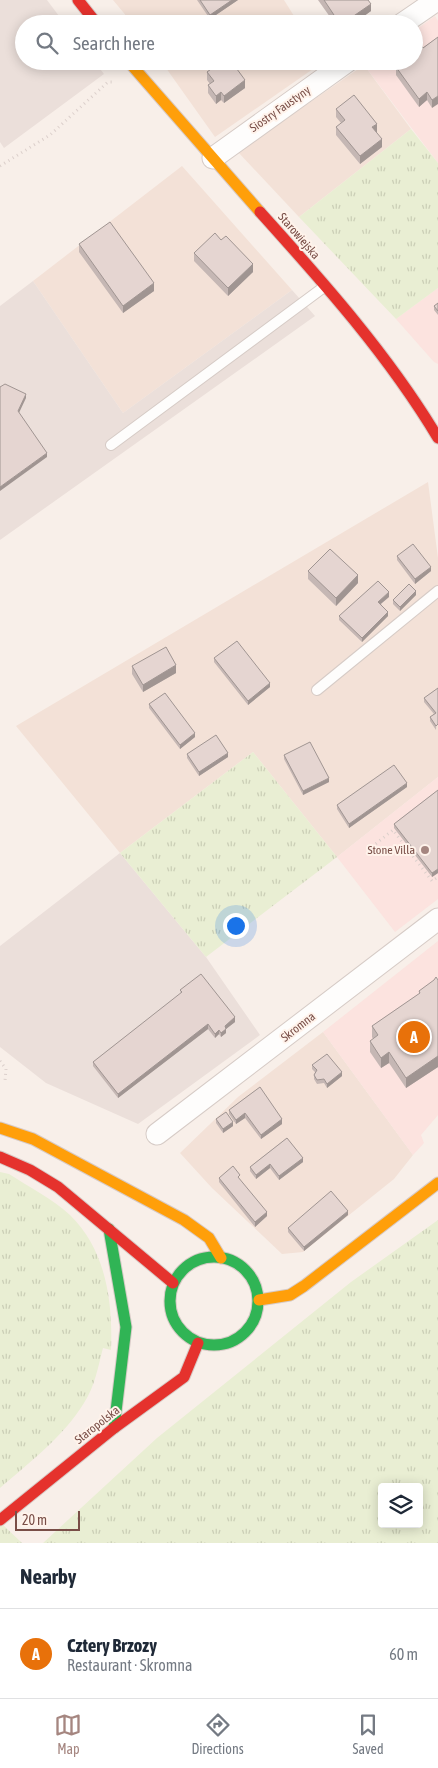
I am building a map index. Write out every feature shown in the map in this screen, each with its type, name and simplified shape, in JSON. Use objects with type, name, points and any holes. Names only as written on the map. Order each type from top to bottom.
[{"type":"main road","points":[[78,0],[90,15]]},
{"type":"main road","name":"Starowiejska","points":[[136,70],[325,286],[384,358],[431,411],[438,438]]},
{"type":"main road","points":[[0,1128],[32,1139],[109,1178],[184,1220],[209,1238],[222,1258]]},
{"type":"main road","points":[[0,1157],[16,1162],[40,1175],[73,1198],[173,1283]]},
{"type":"main road","points":[[259,1300],[290,1295],[304,1286],[438,1183]]},
{"type":"main road","points":[[109,1229],[126,1327],[114,1428]]},
{"type":"main road","points":[[207,1257],[222,1258],[236,1263],[247,1272],[255,1285],[259,1300],[257,1314],[250,1327],[240,1338],[220,1345],[198,1343],[186,1336],[173,1318],[170,1298],[173,1283],[182,1271],[193,1262],[207,1257]]},
{"type":"main road","name":"Staropolska","points":[[0,1520],[114,1428],[184,1377],[192,1363],[198,1343]]},
{"type":"street","points":[[412,15],[426,3]]},
{"type":"street","name":"Siostry Faustyny","points":[[212,158],[335,70]]},
{"type":"street","name":"Skromna","points":[[157,1134],[438,919]]},
{"type":"lane","points":[[111,445],[325,286]]},
{"type":"lane","points":[[317,690],[438,591]]},
{"type":"path","points":[[0,166],[50,135],[108,82],[122,82]]},
{"type":"path","points":[[368,850],[392,830],[432,881],[438,877]]},
{"type":"path","points":[[0,1061],[6,1069],[5,1081]]},
{"type":"shaded area","points":[[0,0],[47,0],[58,15],[15,15],[15,70],[101,70],[104,74],[4,148],[0,142]]},
{"type":"shaded area","points":[[113,0],[284,0],[293,15],[126,15]]},
{"type":"shaded area","points":[[435,16],[438,21],[438,163],[368,70],[423,70],[423,25]]},
{"type":"shaded area","points":[[167,70],[311,70],[215,137]]},
{"type":"shaded area","points":[[357,70],[368,70],[411,129],[299,217],[238,152]]},
{"type":"shaded area","points":[[182,166],[292,290],[123,413],[33,281]]},
{"type":"shaded area","points":[[33,281],[123,413],[292,290],[315,316],[0,540],[0,306]]},
{"type":"shaded area","points":[[438,288],[438,364],[434,362],[396,319]]},
{"type":"shaded area","points":[[428,482],[438,558],[438,777],[337,857],[253,752],[120,853],[16,726]]},
{"type":"shaded area","points":[[438,777],[438,899],[395,932],[337,857]]},
{"type":"shaded area","points":[[120,853],[206,957],[260,1035],[138,1124],[46,1083],[0,1047],[0,946]]},
{"type":"shaded area","points":[[438,941],[438,1115],[421,1135],[424,1143],[413,1155],[323,1032]]},
{"type":"shaded area","points":[[323,1032],[413,1155],[394,1179],[303,1252],[282,1254],[212,1188],[180,1153],[238,1097]]},
{"type":"green space","points":[[411,129],[438,163],[438,288],[396,319],[299,217]]},
{"type":"green space","points":[[253,752],[337,857],[206,957],[120,853]]},
{"type":"green space","points":[[0,1172],[9,1174],[56,1204],[70,1215],[92,1244],[105,1278],[110,1314],[111,1350],[103,1348],[91,1390],[67,1427],[0,1488]]},
{"type":"green space","points":[[438,1220],[438,1543],[43,1543],[157,1438],[351,1282]]},
{"type":"green space","points":[[0,1522],[22,1543],[0,1543]]},
{"type":"building","points":[[200,0],[232,0],[210,15]]},
{"type":"building","points":[[324,0],[368,0],[371,4],[355,15],[334,15]]},
{"type":"building","points":[[438,37],[438,96],[432,100],[427,92],[419,99],[398,70],[423,70],[423,48]]},
{"type":"building","points":[[210,70],[238,70],[245,80],[224,96],[221,92],[216,96],[208,85],[214,81],[207,72]]},
{"type":"building","points":[[354,95],[377,124],[372,127],[382,139],[360,156],[336,127],[345,120],[336,109]]},
{"type":"building","points":[[110,222],[154,283],[123,306],[79,244]]},
{"type":"building","points":[[215,233],[221,240],[226,236],[253,264],[228,288],[194,253]]},
{"type":"building","points":[[438,303],[438,311],[434,306]]},
{"type":"building","points":[[5,384],[26,394],[18,411],[47,453],[0,487],[0,387]]},
{"type":"building","points":[[413,544],[431,567],[415,579],[397,556]]},
{"type":"building","points":[[330,549],[358,575],[336,598],[308,571]]},
{"type":"building","points":[[378,581],[389,592],[378,602],[388,612],[362,638],[339,616]]},
{"type":"building","points":[[409,584],[416,591],[400,607],[393,600]]},
{"type":"building","points":[[237,641],[270,683],[248,701],[214,658]]},
{"type":"building","points":[[166,647],[176,665],[143,685],[132,666]]},
{"type":"building","points":[[438,688],[438,724],[436,726],[430,717],[436,713],[424,698]]},
{"type":"building","points":[[165,693],[195,733],[180,745],[149,704]]},
{"type":"building","points":[[216,735],[228,753],[199,772],[187,754]]},
{"type":"building","points":[[310,742],[329,778],[303,791],[284,755]]},
{"type":"building","points":[[394,765],[407,783],[349,824],[337,805]]},
{"type":"building","name":"Stone Villa","points":[[438,790],[438,869],[432,873],[394,824]]},
{"type":"building","points":[[201,974],[235,1017],[225,1026],[226,1029],[221,1033],[219,1030],[215,1034],[208,1024],[118,1094],[93,1062],[182,992],[180,990]]},
{"type":"building","points":[[436,977],[438,980],[438,1056],[406,1078],[389,1052],[381,1058],[370,1041],[378,1035],[372,1026],[420,993],[419,991]]},
{"type":"building","points":[[327,1054],[342,1072],[327,1084],[324,1079],[317,1080],[314,1075],[317,1070],[312,1065]]},
{"type":"building","points":[[260,1087],[282,1119],[261,1135],[245,1113],[236,1120],[229,1110]]},
{"type":"building","points":[[226,1112],[233,1122],[223,1129],[216,1119]]},
{"type":"building","points":[[287,1138],[303,1158],[279,1176],[270,1164],[256,1175],[250,1167]]},
{"type":"building","points":[[233,1166],[240,1175],[238,1177],[267,1212],[255,1222],[219,1178]]},
{"type":"building","points":[[331,1191],[348,1211],[304,1247],[288,1228]]},
{"type":"traffic: fast","points":[[109,1229],[126,1327],[114,1428]]},
{"type":"traffic: fast","points":[[214,1257],[231,1260],[239,1264],[251,1276],[255,1284],[258,1301],[255,1318],[251,1326],[239,1338],[231,1342],[214,1345],[197,1342],[189,1338],[177,1326],[173,1318],[170,1301],[173,1284],[177,1276],[189,1264],[197,1260],[214,1257]]},
{"type":"traffic: slow","points":[[136,70],[260,212]]},
{"type":"traffic: slow","points":[[0,1128],[33,1139],[184,1220],[209,1238],[221,1258]]},
{"type":"traffic: slow","points":[[259,1300],[290,1295],[304,1286],[438,1183]]},
{"type":"traffic: jam","points":[[78,0],[90,15]]},
{"type":"traffic: jam","points":[[260,212],[355,321],[399,378],[438,438]]},
{"type":"traffic: jam","points":[[0,1157],[30,1170],[58,1187],[173,1283]]},
{"type":"traffic: jam","points":[[0,1520],[114,1428],[184,1377],[198,1343]]},
{"type":"place","name":"Stone Villa","points":[[425,850]]},
{"type":"place","name":"Cztery Brzozy","points":[[414,1037]]}]
